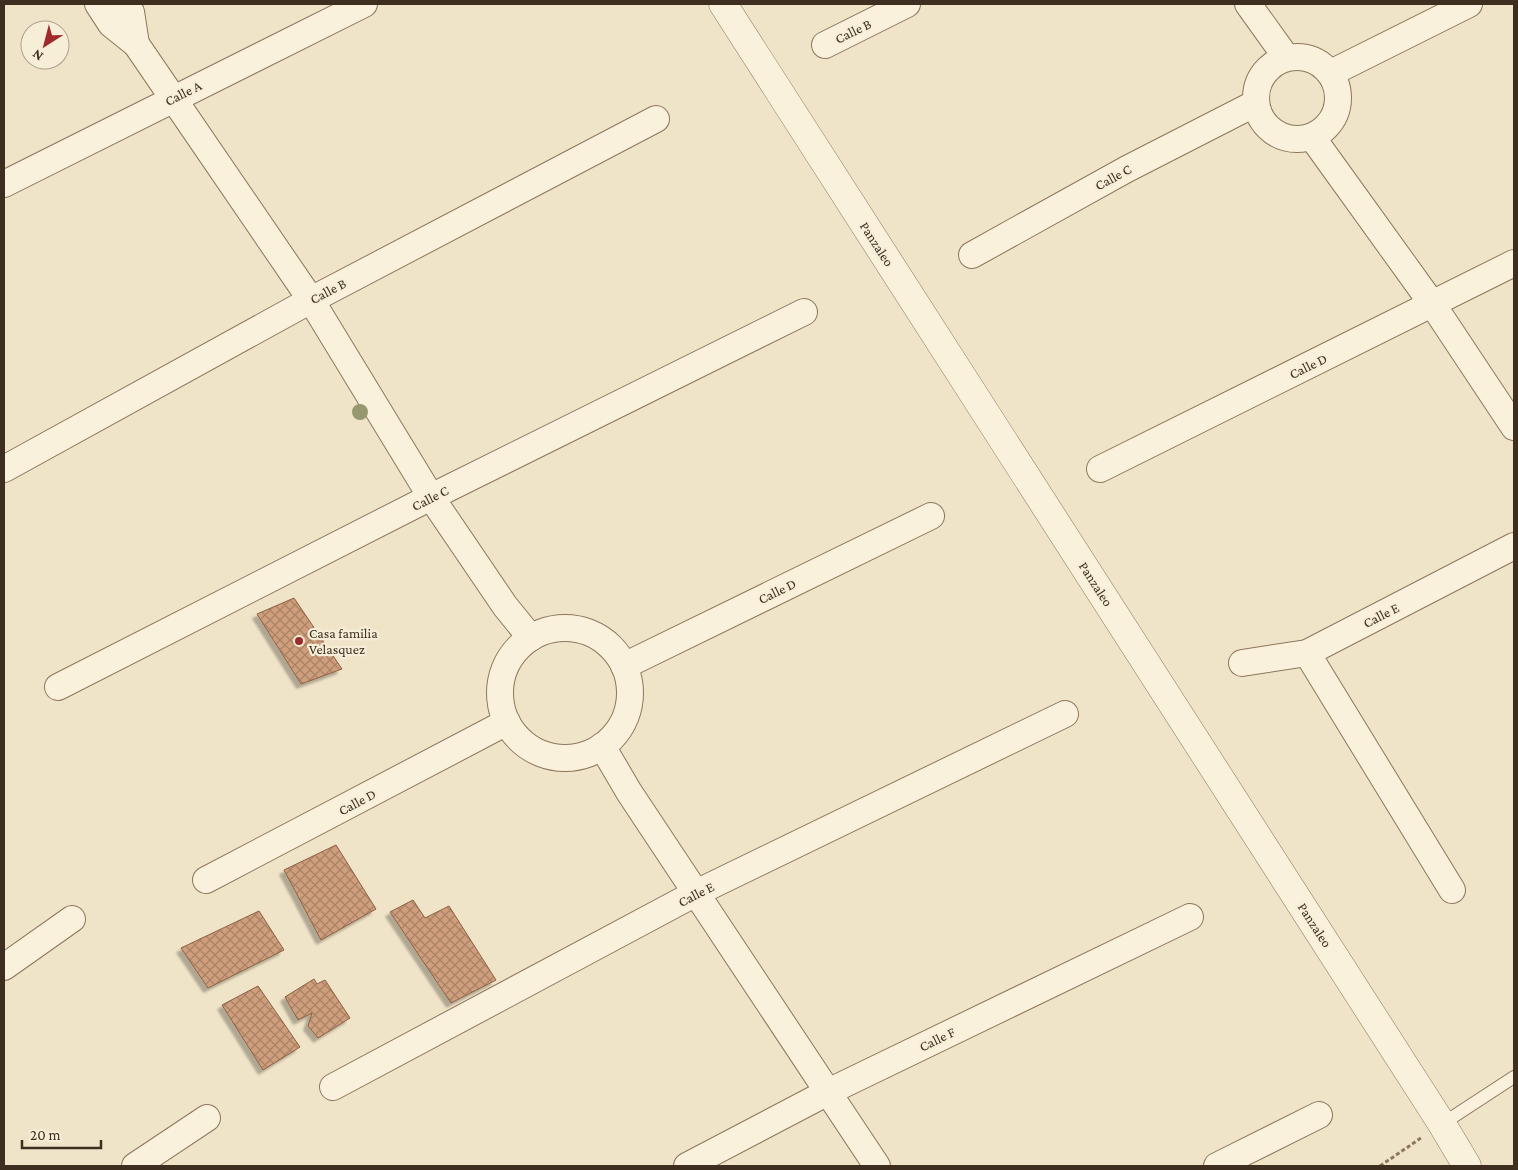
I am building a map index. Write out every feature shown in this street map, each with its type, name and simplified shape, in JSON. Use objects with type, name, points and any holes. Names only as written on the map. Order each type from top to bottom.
[{"type":"street","points":[[98,4],[111,24],[136,44],[311,300],[431,497],[505,606],[531,638]]},
{"type":"street","points":[[125,4],[130,12],[136,44]]},
{"type":"street","name":"Calle A","points":[[4,184],[364,4]]},
{"type":"street","name":"Panzaleo","points":[[723,4],[1442,1124],[1467,1166]]},
{"type":"street","name":"Calle B","points":[[825,45],[908,4]]},
{"type":"street","points":[[1248,4],[1286,57]]},
{"type":"street","points":[[1331,73],[1469,4]]},
{"type":"street","points":[[1299,56],[1311,58],[1322,64],[1331,73],[1337,84],[1339,97],[1337,110],[1332,121],[1323,130],[1312,137],[1300,139],[1288,138],[1266,126],[1259,115],[1256,90],[1266,70],[1286,57],[1299,56]]},
{"type":"street","name":"Calle C","points":[[972,255],[1127,169],[1256,102]]},
{"type":"street","name":"Calle B","points":[[4,469],[311,300],[656,119]]},
{"type":"street","points":[[1312,137],[1433,304],[1514,427]]},
{"type":"street","name":"Calle D","points":[[1100,468],[1514,263]]},
{"type":"street","name":"Calle C","points":[[58,687],[431,497],[804,312]]},
{"type":"street","name":"Calle D","points":[[624,666],[931,516]]},
{"type":"street","name":"Calle E","points":[[1242,663],[1307,653],[1514,546]]},
{"type":"street","points":[[565,628],[584,631],[600,639],[614,650],[624,666],[629,681],[630,698],[627,714],[621,728],[610,741],[593,752],[574,758],[554,757],[535,751],[519,739],[507,722],[501,704],[500,685],[506,666],[516,650],[531,638],[547,631],[565,628]]},
{"type":"street","points":[[1307,653],[1452,890]]},
{"type":"street","name":"Calle E","points":[[333,1087],[696,893],[1065,714]]},
{"type":"street","name":"Calle D","points":[[206,880],[507,722]]},
{"type":"street","points":[[602,746],[629,792],[877,1166]]},
{"type":"street","name":"Calle F","points":[[688,1166],[828,1092],[1190,917]]},
{"type":"street","points":[[4,967],[72,919]]},
{"type":"street","points":[[1218,1166],[1318,1115]]},
{"type":"street","points":[[135,1166],[207,1118]]},
{"type":"lane","points":[[1442,1124],[1514,1077]]},
{"type":"path","points":[[1380,1166],[1442,1124]]},
{"type":"building","name":"Casa familia Velasquez","points":[[294,598],[342,669],[301,684],[257,614]]},
{"type":"building","points":[[336,845],[376,909],[321,940],[284,870]]},
{"type":"building","points":[[413,900],[425,918],[449,906],[496,980],[451,1003],[390,912]]},
{"type":"building","points":[[259,911],[284,950],[208,988],[181,948]]},
{"type":"building","points":[[314,979],[317,984],[325,980],[350,1018],[318,1038],[308,1026],[312,1013],[298,1020],[285,997]]},
{"type":"building","points":[[258,986],[300,1047],[263,1070],[222,1005]]},
{"type":"place","name":"Casa familia Velasquez","points":[[299,641]]}]
